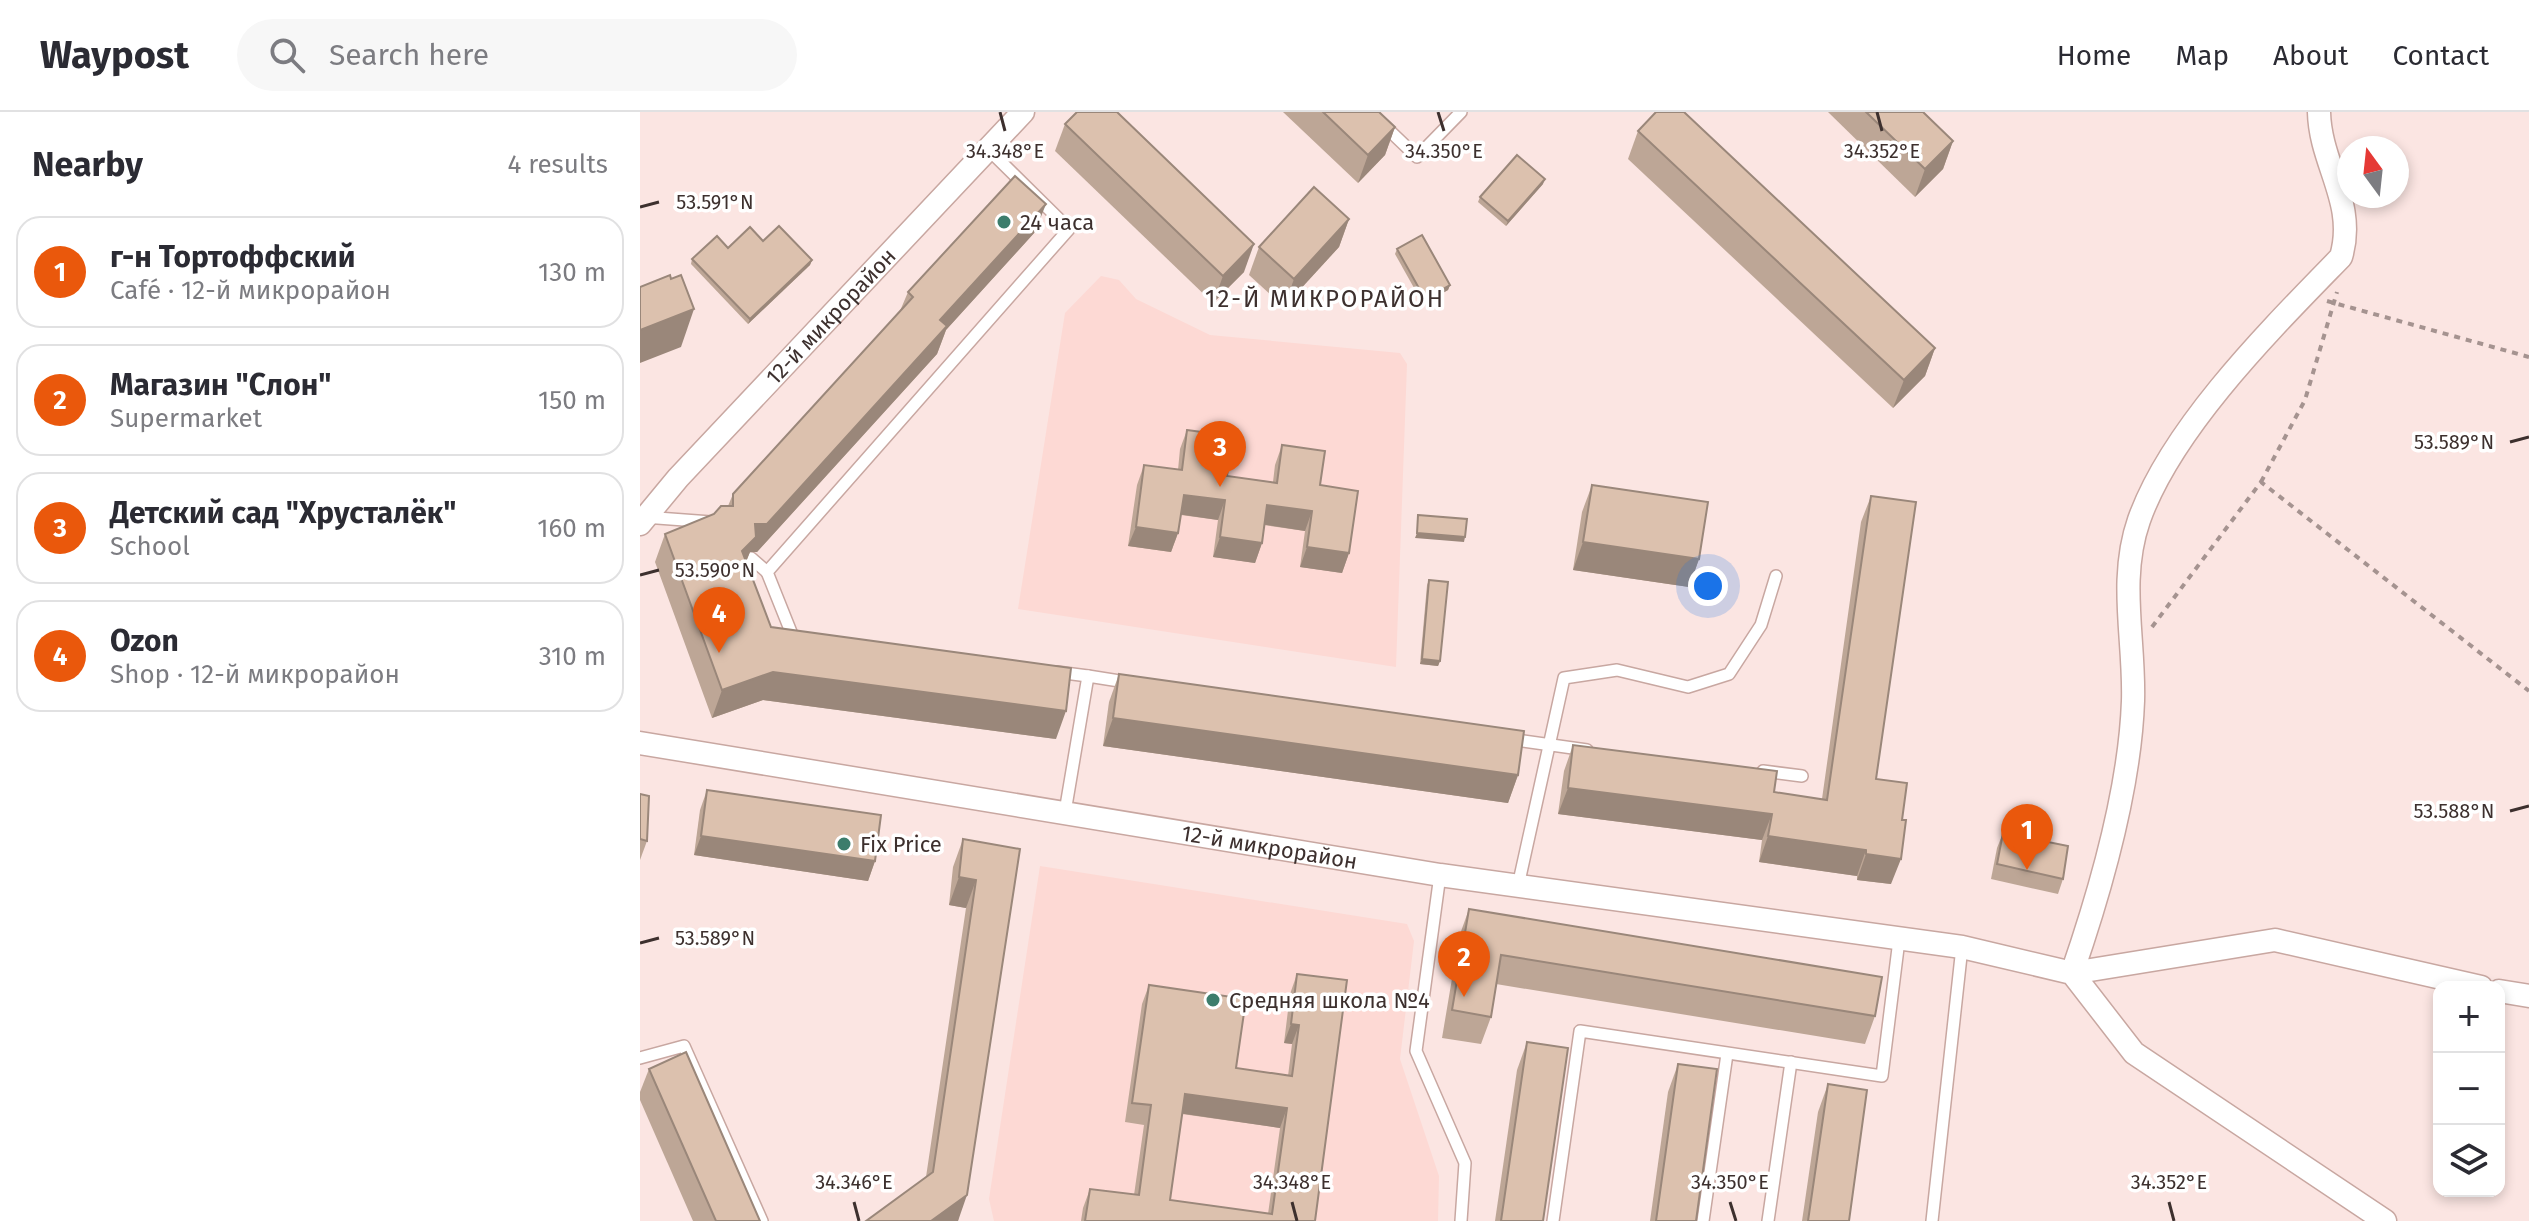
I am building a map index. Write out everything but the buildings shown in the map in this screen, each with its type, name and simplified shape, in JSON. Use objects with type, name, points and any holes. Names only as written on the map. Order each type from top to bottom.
[{"type":"street","name":"12-й микрорайон","points":[[642,520],[1023,112]]},
{"type":"street","points":[[2072,973],[2095,908],[2127,759],[2133,700],[2126,607],[2137,524],[2156,476],[2196,418],[2341,257],[2348,234],[2337,179],[2319,134],[2319,112]]},
{"type":"street","name":"12-й микрорайон","points":[[640,743],[1440,875],[1962,947],[2072,973]]},
{"type":"street","points":[[2072,973],[2275,940],[2455,981]]},
{"type":"street","points":[[2072,973],[2134,1053],[2385,1221]]},
{"type":"street","points":[[2505,992],[2529,996]]},
{"type":"lane","points":[[1370,112],[1417,157],[1461,112]]},
{"type":"lane","points":[[767,572],[1069,229],[988,148]]},
{"type":"lane","points":[[642,520],[710,522],[717,528]]},
{"type":"lane","points":[[751,558],[767,572],[793,637],[808,639]]},
{"type":"lane","points":[[1518,886],[1564,678],[1617,670],[1688,687],[1729,674],[1761,625],[1776,576]]},
{"type":"lane","points":[[1041,670],[1150,685]]},
{"type":"lane","points":[[1065,812],[1088,676]]},
{"type":"lane","points":[[1488,736],[1597,751]]},
{"type":"lane","points":[[1754,770],[1802,776]]},
{"type":"lane","points":[[1440,875],[1416,1051],[1465,1163],[1461,1221]]},
{"type":"lane","points":[[1553,1221],[1580,1031],[1882,1076],[1899,940]]},
{"type":"lane","points":[[1932,1221],[1962,947]]},
{"type":"lane","points":[[640,1058],[684,1046],[762,1221]]},
{"type":"lane","points":[[1703,1221],[1727,1054]]},
{"type":"lane","points":[[1768,1221],[1791,1062]]},
{"type":"path","points":[[2130,657],[2261,482],[2305,400],[2335,303],[2341,257]]},
{"type":"path","points":[[2304,295],[2529,357]]},
{"type":"path","points":[[2261,482],[2529,691]]},
{"type":"shaded area","points":[[1101,276],[1119,280],[1136,299],[1210,335],[1400,353],[1407,364],[1396,667],[1018,609],[1065,313]]},
{"type":"shaded area","name":"Средняя школа №4","points":[[1040,866],[1407,924],[1414,941],[1400,1059],[1439,1176],[1438,1221],[994,1221],[989,1199]]},
{"type":"place","name":"24 часа","points":[[1004,222]]},
{"type":"place","name":"Детский сад \"Хрусталёк\"","points":[[1220,487]]},
{"type":"place","name":"Ozon","points":[[719,653]]},
{"type":"place","name":"Fix Price","points":[[844,844]]},
{"type":"place","name":"г-н Тортоффский","points":[[2027,870]]},
{"type":"place","name":"Магазин \"Слон\"","points":[[1464,997]]},
{"type":"place","name":"Средняя школа №4","points":[[1213,1000]]},
{"type":"district","name":"12-Й МИКРОРАЙОН","points":[[1325,299]]}]
